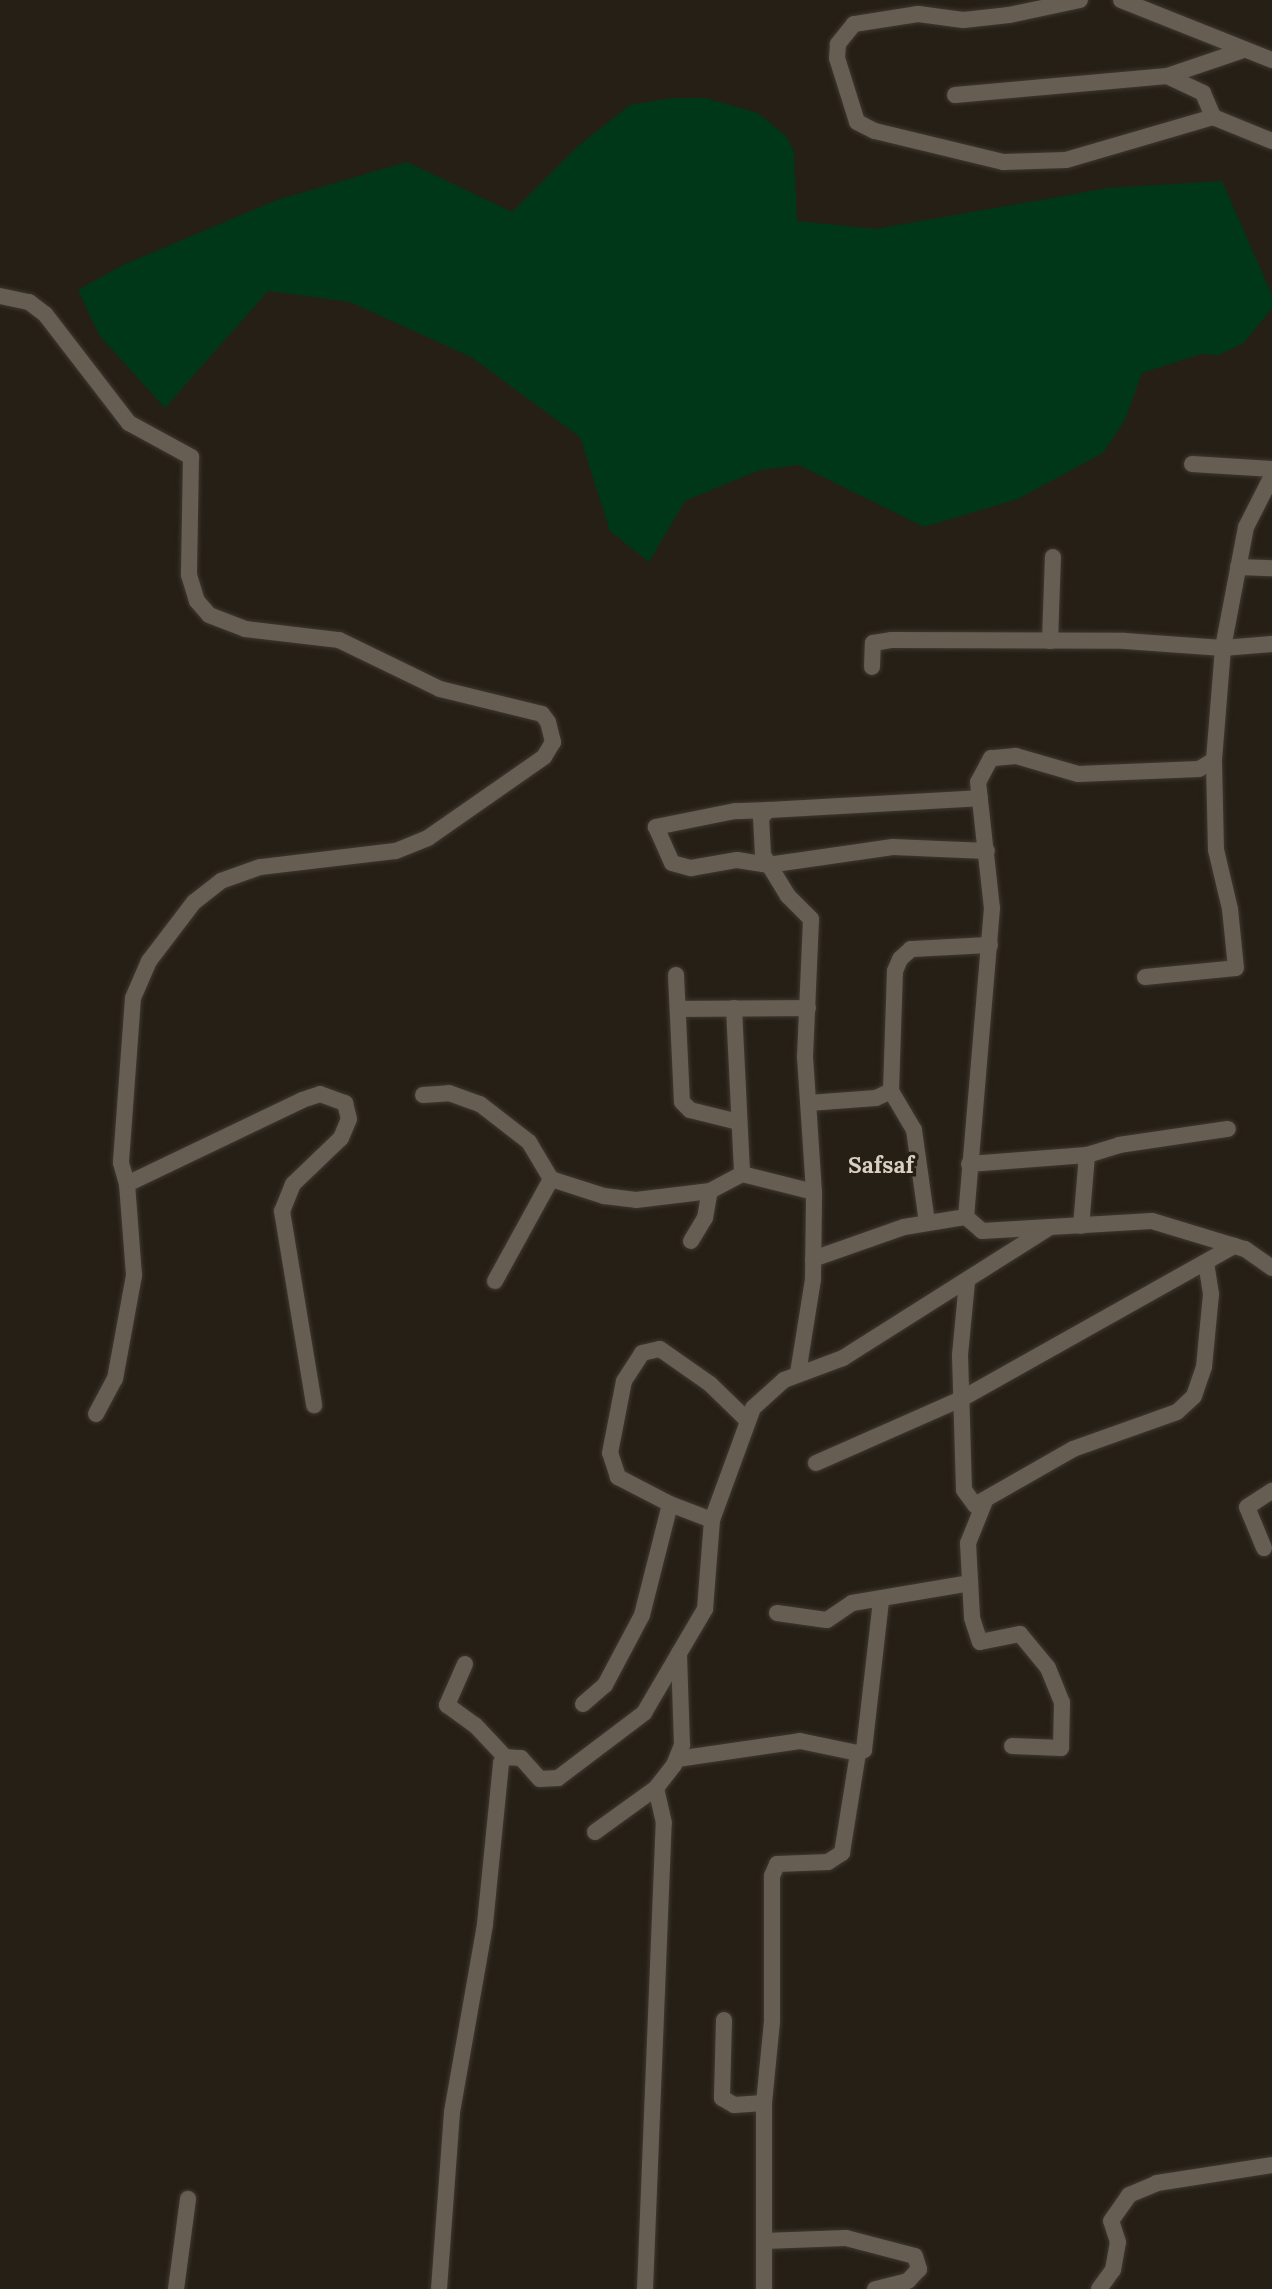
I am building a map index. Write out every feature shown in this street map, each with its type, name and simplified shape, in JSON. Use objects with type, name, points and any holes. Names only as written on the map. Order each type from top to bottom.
[{"type":"street","points":[[1080,0],[1009,15],[964,20],[918,14],[854,24],[838,44],[837,58],[857,122],[875,131],[1003,162],[1066,160],[1213,117],[1272,141]]},
{"type":"street","points":[[1121,0],[1241,51],[1272,60]]},
{"type":"street","points":[[955,95],[1167,76],[1241,51]]},
{"type":"street","points":[[1167,76],[1203,93],[1213,117]]},
{"type":"street","points":[[0,296],[29,302],[46,314],[130,423],[191,457],[189,575],[197,601],[209,615],[245,629],[339,640],[373,653],[440,689],[542,714],[553,742],[544,757],[428,838],[395,851],[260,867],[221,881],[194,902],[149,961],[133,998],[121,1163],[127,1184],[134,1275],[114,1379],[96,1414]]},
{"type":"street","points":[[1192,464],[1272,469]]},
{"type":"street","points":[[1145,977],[1236,968],[1230,909],[1216,849],[1214,760],[1223,648],[1246,527],[1272,476]]},
{"type":"street","points":[[1050,641],[1053,557]]},
{"type":"street","points":[[1238,567],[1272,568]]},
{"type":"street","points":[[872,667],[873,643],[891,640],[1050,641],[1223,648],[1272,645]]},
{"type":"street","points":[[966,1217],[990,945],[987,851],[978,782],[991,758],[1017,756],[1078,774],[1199,769],[1214,760]]},
{"type":"street","points":[[980,799],[735,811],[656,827],[673,863],[691,868],[737,860],[768,865],[893,847],[987,851]]},
{"type":"street","points":[[768,810],[761,818],[760,836],[768,865],[788,896],[811,919],[808,1008],[814,1192],[813,1258],[798,1373]]},
{"type":"street","points":[[927,1222],[914,1130],[891,1091],[895,971],[900,959],[911,949],[990,945]]},
{"type":"street","points":[[676,975],[682,1102],[690,1110],[739,1122]]},
{"type":"street","points":[[734,1008],[741,1099],[739,1122],[742,1174]]},
{"type":"street","points":[[678,1009],[808,1008]]},
{"type":"street","points":[[809,1103],[876,1098],[891,1091]]},
{"type":"street","points":[[423,1095],[449,1093],[480,1104],[528,1142],[551,1179],[604,1196],[636,1199],[710,1191],[742,1174],[814,1192]]},
{"type":"street","points":[[127,1184],[302,1100],[320,1094],[345,1103],[349,1119],[341,1138],[293,1184],[282,1211],[314,1405]]},
{"type":"street","points":[[969,1164],[1087,1155],[1119,1145],[1228,1129]]},
{"type":"street","points":[[1081,1226],[1087,1155]]},
{"type":"street","points":[[495,1281],[551,1179]]},
{"type":"street","points":[[691,1241],[705,1219],[710,1191]]},
{"type":"street","points":[[813,1258],[927,1222],[966,1217],[982,1231],[1152,1221],[1234,1246],[1272,1268]]},
{"type":"street","points":[[465,1664],[447,1705],[475,1725],[505,1757],[521,1758],[540,1779],[558,1778],[594,1755],[644,1713],[705,1609],[712,1520],[744,1440],[747,1420],[784,1380],[843,1359],[1049,1228]]},
{"type":"street","points":[[816,1463],[961,1399],[1234,1246]]},
{"type":"street","points":[[967,1282],[960,1355],[964,1490],[969,1502],[985,1501],[1073,1448],[1177,1412],[1194,1396],[1204,1367],[1211,1294],[1206,1264]]},
{"type":"street","points":[[712,1520],[670,1504],[618,1477],[610,1453],[624,1381],[642,1353],[660,1349],[710,1384],[747,1420]]},
{"type":"street","points":[[1264,1548],[1247,1507],[1272,1491]]},
{"type":"street","points":[[985,1501],[968,1543],[972,1618],[980,1642],[1020,1634],[1048,1668],[1062,1702],[1061,1748],[1012,1746]]},
{"type":"street","points":[[583,1704],[605,1685],[642,1615],[670,1504]]},
{"type":"street","points":[[677,1759],[800,1741],[858,1753],[864,1750],[881,1601],[887,1595],[970,1583]]},
{"type":"street","points":[[777,1613],[827,1620],[852,1603],[881,1601]]},
{"type":"street","points":[[595,1832],[656,1787],[677,1759],[682,1745],[679,1651]]},
{"type":"street","points":[[764,2289],[764,2103],[772,2022],[772,1876],[777,1864],[828,1862],[842,1853],[858,1753]]},
{"type":"street","points":[[439,2289],[452,2112],[469,2032],[505,1757]]},
{"type":"street","points":[[645,2289],[664,1823],[656,1787]]},
{"type":"street","points":[[724,2020],[722,2098],[734,2105],[764,2103]]},
{"type":"street","points":[[1099,2289],[1113,2270],[1118,2242],[1111,2221],[1114,2212],[1129,2195],[1157,2183],[1272,2165]]},
{"type":"street","points":[[176,2289],[188,2199]]},
{"type":"street","points":[[764,2241],[846,2238],[915,2256],[919,2269],[908,2281],[875,2289]]},
{"type":"green space","points":[[673,98],[705,98],[758,113],[787,137],[794,152],[797,221],[875,229],[1109,188],[1222,181],[1272,295],[1272,308],[1244,343],[1219,355],[1201,354],[1142,373],[1125,420],[1103,453],[1018,499],[924,527],[799,465],[760,470],[685,501],[649,562],[610,531],[580,437],[471,357],[350,302],[268,291],[165,408],[99,335],[78,290],[123,265],[277,200],[407,162],[512,212],[576,148],[630,105]]},
{"type":"district","name":"Safsaf","points":[[881,1165]]}]
